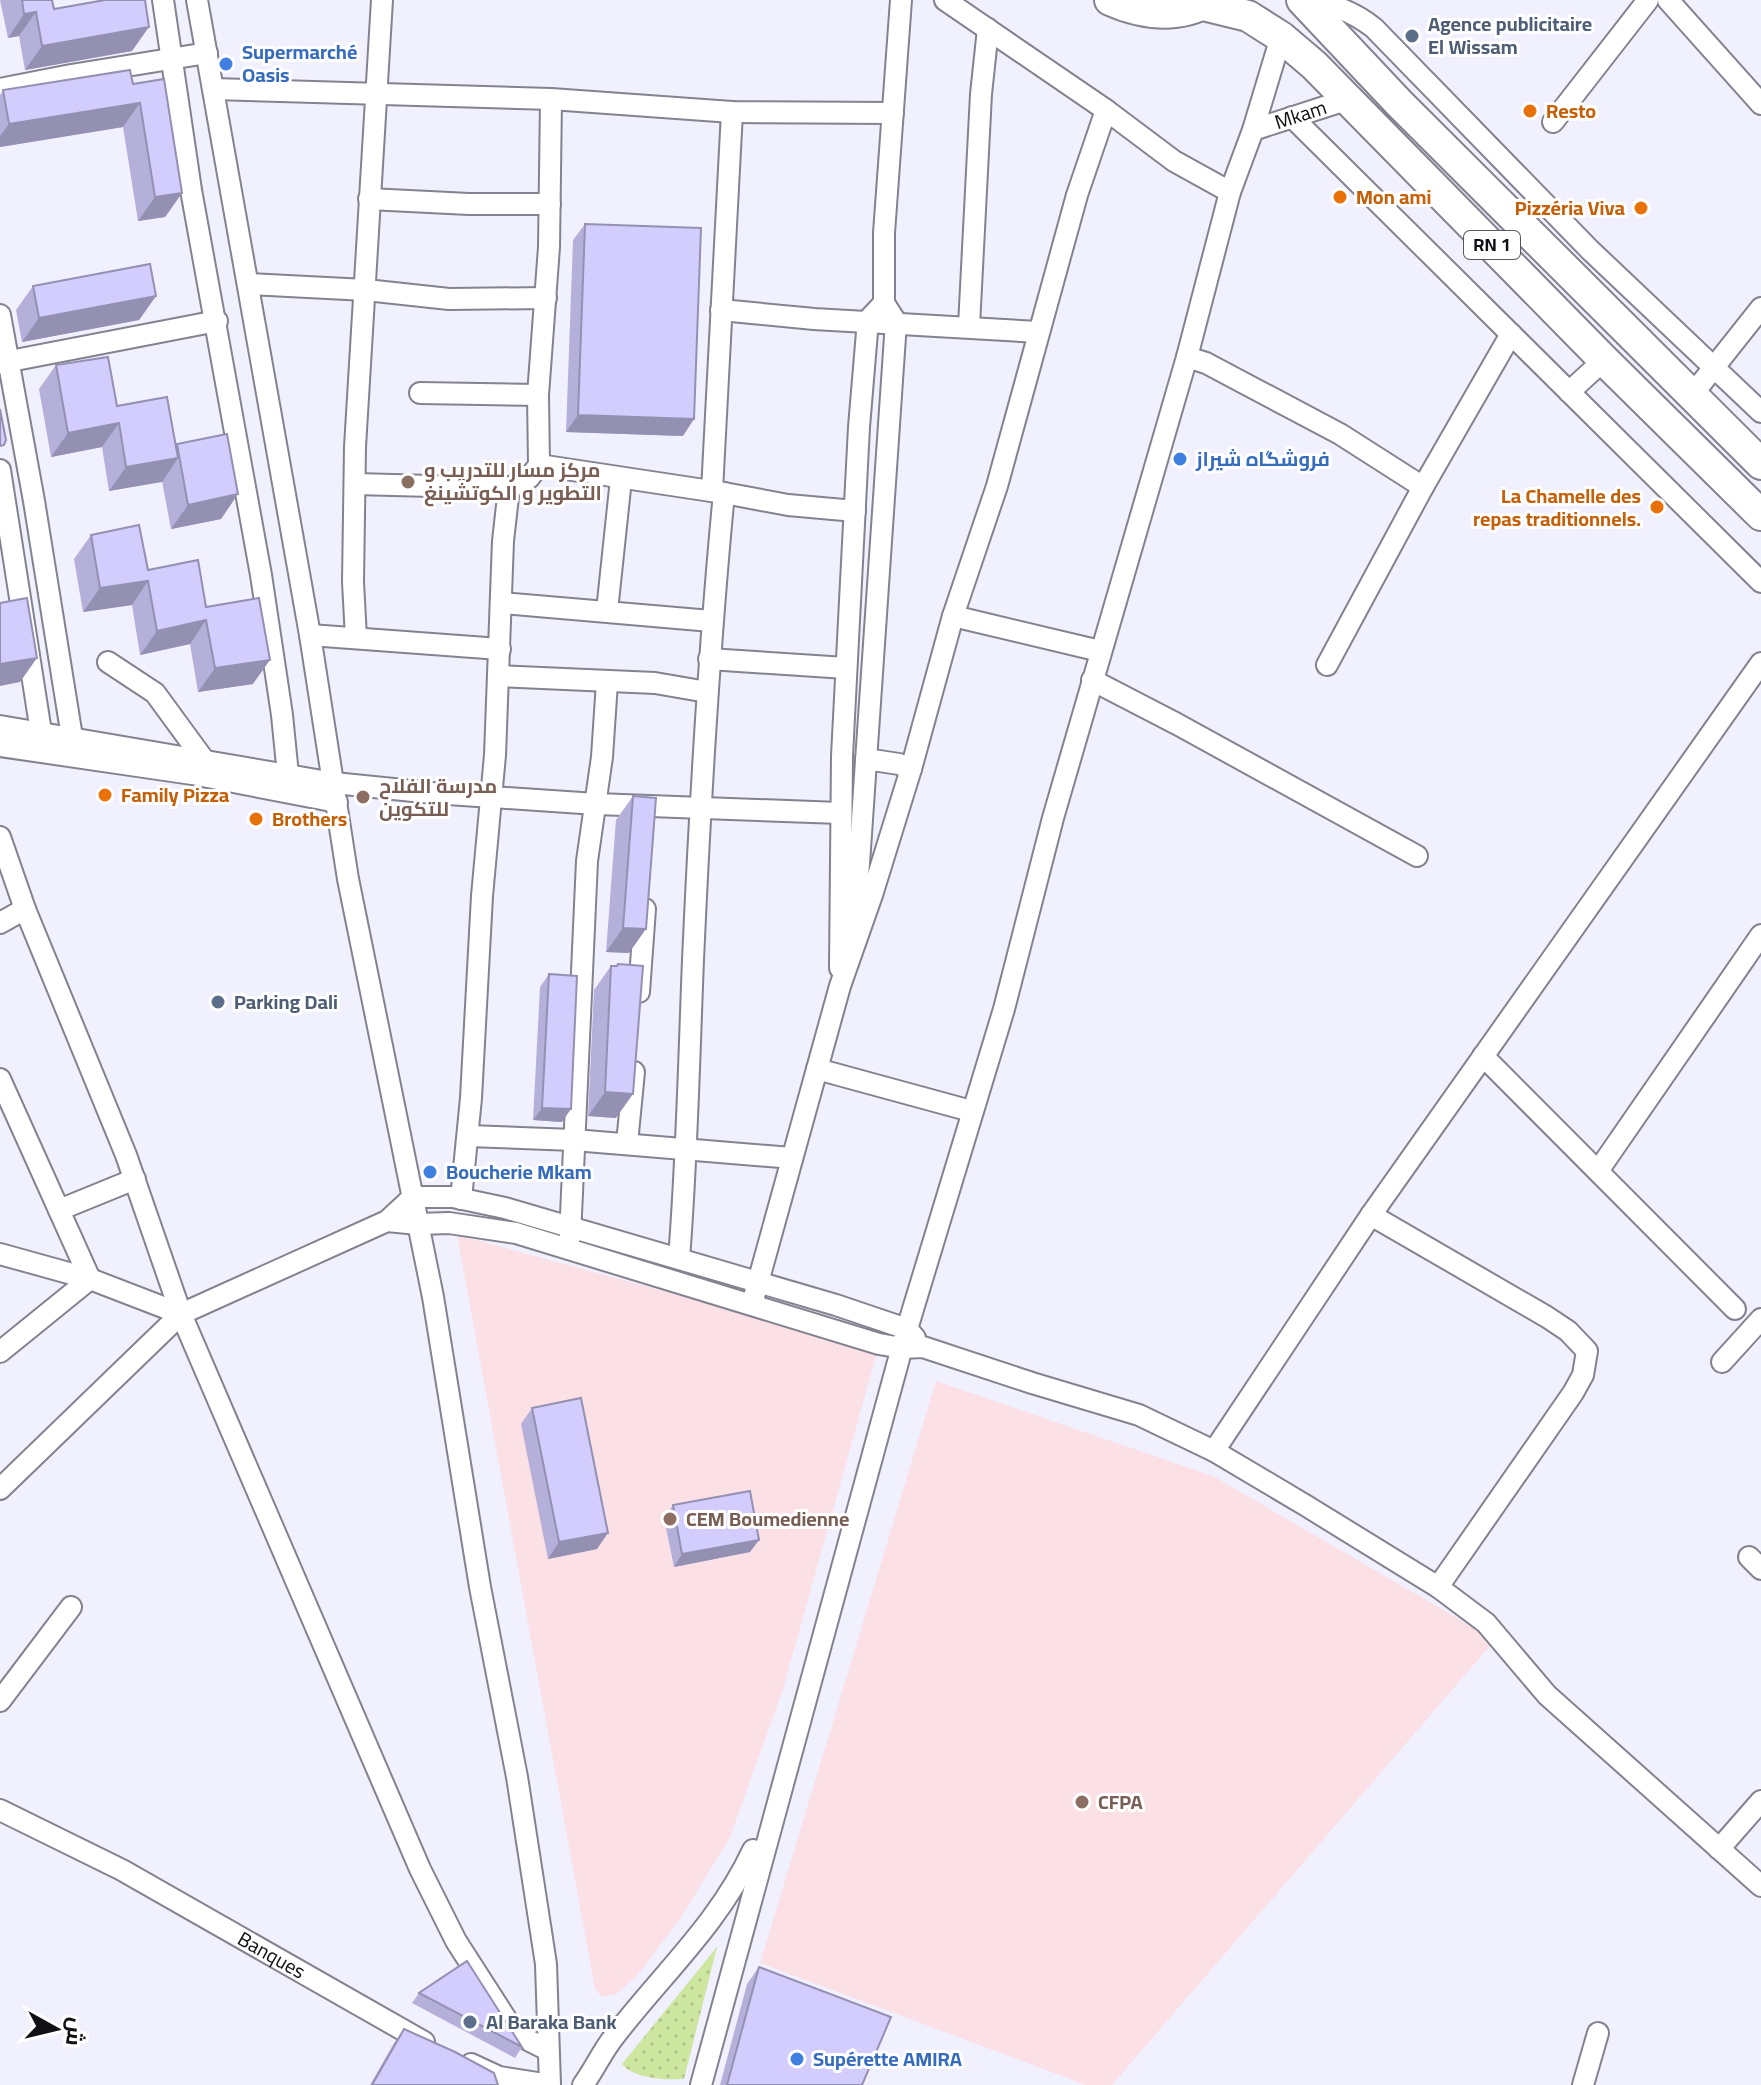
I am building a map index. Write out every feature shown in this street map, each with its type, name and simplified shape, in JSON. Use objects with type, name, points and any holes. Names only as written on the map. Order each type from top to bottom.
[{"type":"highway","points":[[1110,0],[1134,11],[1169,13],[1207,2]]},
{"type":"highway","name":"RN 1","points":[[1303,0],[1399,103],[1761,464]]},
{"type":"highway","name":"RN 1","points":[[1207,2],[1248,16],[1281,37],[1349,99],[1604,360],[1761,515]]},
{"type":"street","points":[[163,0],[191,190],[261,575],[288,775]]},
{"type":"street","points":[[197,0],[310,635],[348,879],[433,1297],[480,1587],[541,1917],[546,1964],[550,2085]]},
{"type":"street","points":[[356,638],[353,582],[355,447],[382,0]]},
{"type":"street","points":[[853,950],[896,322],[884,303],[884,233],[901,0]]},
{"type":"street","points":[[945,0],[1106,110],[1174,161],[1230,192]]},
{"type":"street","points":[[1303,0],[1317,1],[1359,16],[1374,28],[1590,250],[1761,412]]},
{"type":"street","points":[[1553,122],[1648,0]]},
{"type":"street","points":[[1668,0],[1761,104]]},
{"type":"street","points":[[969,326],[981,94],[988,29]]},
{"type":"street","points":[[701,2085],[904,1339],[1004,1009],[1100,651],[1187,357],[1230,192],[1253,130],[1281,37]]},
{"type":"street","points":[[0,89],[207,53]]},
{"type":"street","points":[[213,89],[551,99],[732,112],[893,113]]},
{"type":"street","points":[[355,484],[509,488],[529,478],[539,465],[538,395],[546,298],[551,99]]},
{"type":"street","name":"Mkam","points":[[1253,130],[1349,99]]},
{"type":"street","points":[[752,1304],[840,986],[911,769],[953,616],[997,486],[1077,195],[1106,110]]},
{"type":"street","points":[[679,1258],[706,753],[718,492],[721,310],[732,112]]},
{"type":"street","points":[[1292,117],[1761,582]]},
{"type":"street","points":[[369,199],[550,204]]},
{"type":"street","points":[[248,284],[366,290],[449,299],[546,298]]},
{"type":"street","points":[[840,986],[840,813],[855,511],[868,320],[884,303]]},
{"type":"street","points":[[1629,331],[1650,307]]},
{"type":"street","points":[[1692,395],[1761,308]]},
{"type":"street","points":[[721,310],[814,319],[1038,332]]},
{"type":"street","points":[[0,315],[4,363],[34,501],[72,737]]},
{"type":"street","points":[[4,363],[217,321]]},
{"type":"street","points":[[1327,665],[1423,487],[1511,334]]},
{"type":"street","points":[[1187,357],[1206,363],[1340,434],[1423,487]]},
{"type":"street","points":[[1569,392],[1604,360]]},
{"type":"street","points":[[420,393],[538,395]]},
{"type":"street","points":[[539,465],[788,505],[855,511]]},
{"type":"street","points":[[0,470],[41,732]]},
{"type":"street","points":[[607,611],[621,479]]},
{"type":"street","points":[[461,1199],[491,796],[503,541],[509,488]]},
{"type":"street","points":[[852,586],[877,588]]},
{"type":"street","points":[[502,603],[711,621]]},
{"type":"street","points":[[953,616],[1100,651]]},
{"type":"street","points":[[310,635],[500,649]]},
{"type":"street","points":[[709,659],[846,668]]},
{"type":"street","points":[[108,662],[155,693],[206,769]]},
{"type":"street","points":[[1214,1451],[1371,1215],[1761,663]]},
{"type":"street","points":[[499,676],[655,683],[707,692]]},
{"type":"street","points":[[1092,680],[1417,856]]},
{"type":"street","points":[[570,1249],[574,1140],[589,974],[587,861],[596,804],[607,682]]},
{"type":"street","points":[[0,726],[72,737],[206,769],[336,792],[491,796],[596,804],[840,813]]},
{"type":"street","points":[[0,746],[288,775],[336,792]]},
{"type":"street","points":[[866,759],[911,769]]},
{"type":"street","points":[[652,832],[654,805]]},
{"type":"street","points":[[0,837],[25,909],[135,1179],[181,1314],[436,1901],[456,1941],[510,2025],[528,2040],[548,2050]]},
{"type":"street","points":[[637,1012],[633,977],[647,887]]},
{"type":"street","points":[[0,923],[25,909]]},
{"type":"street","points":[[1598,1171],[1761,935]]},
{"type":"street","points":[[627,1143],[635,1053]]},
{"type":"street","points":[[1483,1056],[1735,1309]]},
{"type":"street","points":[[817,1069],[971,1111]]},
{"type":"street","points":[[0,1079],[90,1279]]},
{"type":"street","points":[[468,1136],[627,1143],[792,1158]]},
{"type":"street","points":[[59,1210],[135,1179]]},
{"type":"street","points":[[0,1489],[181,1314],[387,1221],[413,1197],[461,1199],[505,1208],[758,1282],[923,1347],[1139,1415],[1214,1451],[1438,1587],[1486,1623],[1547,1695],[1761,1886]]},
{"type":"street","points":[[1371,1215],[1547,1317],[1568,1331],[1587,1351],[1583,1375],[1573,1393],[1438,1587]]},
{"type":"street","points":[[387,1221],[449,1223],[516,1233],[752,1304],[904,1339]]},
{"type":"street","points":[[0,1254],[90,1279],[181,1314]]},
{"type":"street","points":[[0,1352],[90,1279]]},
{"type":"street","points":[[1722,1362],[1761,1319]]},
{"type":"street","points":[[0,1701],[71,1607]]},
{"type":"street","points":[[583,2085],[612,2039],[713,1919],[741,1876],[778,1796]]},
{"type":"street","points":[[1719,1849],[1761,1801]]},
{"type":"street","name":"Banques","points":[[0,1810],[122,1870],[404,2033],[499,2077],[550,2085]]},
{"type":"street","points":[[1583,2085],[1598,2033]]},
{"type":"shaded area","name":"CEM Boumedienne","points":[[457,1235],[878,1349],[783,1689],[730,1837],[682,1916],[636,1977],[615,1995],[601,1996],[595,1989]]},
{"type":"shaded area","name":"CFPA","points":[[936,1381],[1213,1476],[1495,1640],[1112,2085],[1086,2085],[760,1963]]},
{"type":"green space","points":[[717,1947],[684,2079],[650,2078],[627,2069],[622,2064]]},
{"type":"building","points":[[22,0],[52,0],[54,9],[105,0],[145,0],[149,27],[42,46],[36,12],[24,14]]},
{"type":"building","points":[[130,70],[133,84],[164,79],[182,193],[155,197],[140,103],[9,124],[3,90]]},
{"type":"building","points":[[585,224],[701,228],[694,419],[578,415]]},
{"type":"building","points":[[150,264],[156,296],[39,318],[33,286]]},
{"type":"building","points":[[108,357],[117,406],[167,397],[178,458],[126,467],[119,423],[68,433],[56,365]]},
{"type":"building","points":[[0,409],[6,440],[0,446]]},
{"type":"building","points":[[227,434],[238,494],[188,505],[177,444]]},
{"type":"building","points":[[139,525],[148,570],[198,560],[206,607],[259,598],[270,660],[215,668],[206,620],[157,631],[148,581],[100,588],[91,535]]},
{"type":"building","points":[[27,598],[37,658],[0,664],[0,603]]},
{"type":"building","points":[[633,796],[656,798],[646,929],[623,928]]},
{"type":"building","points":[[611,966],[643,966],[633,1094],[605,1092]]},
{"type":"building","points":[[549,974],[577,976],[571,1109],[542,1108]]},
{"type":"building","points":[[581,1398],[608,1533],[559,1542],[532,1408]]},
{"type":"building","points":[[750,1491],[759,1540],[682,1554],[673,1505]]},
{"type":"building","points":[[467,1961],[522,2047],[419,1993]]},
{"type":"building","name":"Supérette AMIRA","points":[[759,1967],[891,2017],[862,2085],[727,2085]]},
{"type":"building","points":[[404,2029],[494,2073],[498,2085],[372,2085]]},
{"type":"place","name":"Agence publicitaire El Wissam","points":[[1412,36]]},
{"type":"place","name":"Supermarché Oasis","points":[[226,64]]},
{"type":"place","name":"Resto","points":[[1530,111]]},
{"type":"place","name":"Mon ami","points":[[1340,197]]},
{"type":"place","name":"Pizzéria Viva","points":[[1641,208]]},
{"type":"place","name":"فروشگاه شيراز","points":[[1180,459]]},
{"type":"place","name":"مركز مسار للتدريب و التطوير و الكوتشينغ","points":[[408,482]]},
{"type":"place","name":"La Chamelle des repas traditionnels.","points":[[1657,507]]},
{"type":"place","name":"Family Pizza","points":[[105,795]]},
{"type":"place","name":"مدرسة الفلاح للتكوين","points":[[363,797]]},
{"type":"place","name":"Brothers","points":[[256,819]]},
{"type":"place","name":"Parking Dali","points":[[218,1002]]},
{"type":"place","name":"Boucherie Mkam","points":[[430,1172]]},
{"type":"place","name":"CEM Boumedienne","points":[[670,1519]]},
{"type":"place","name":"CFPA","points":[[1082,1802]]},
{"type":"place","name":"Al Baraka Bank","points":[[470,2022]]},
{"type":"place","name":"Supérette AMIRA","points":[[797,2059]]}]
